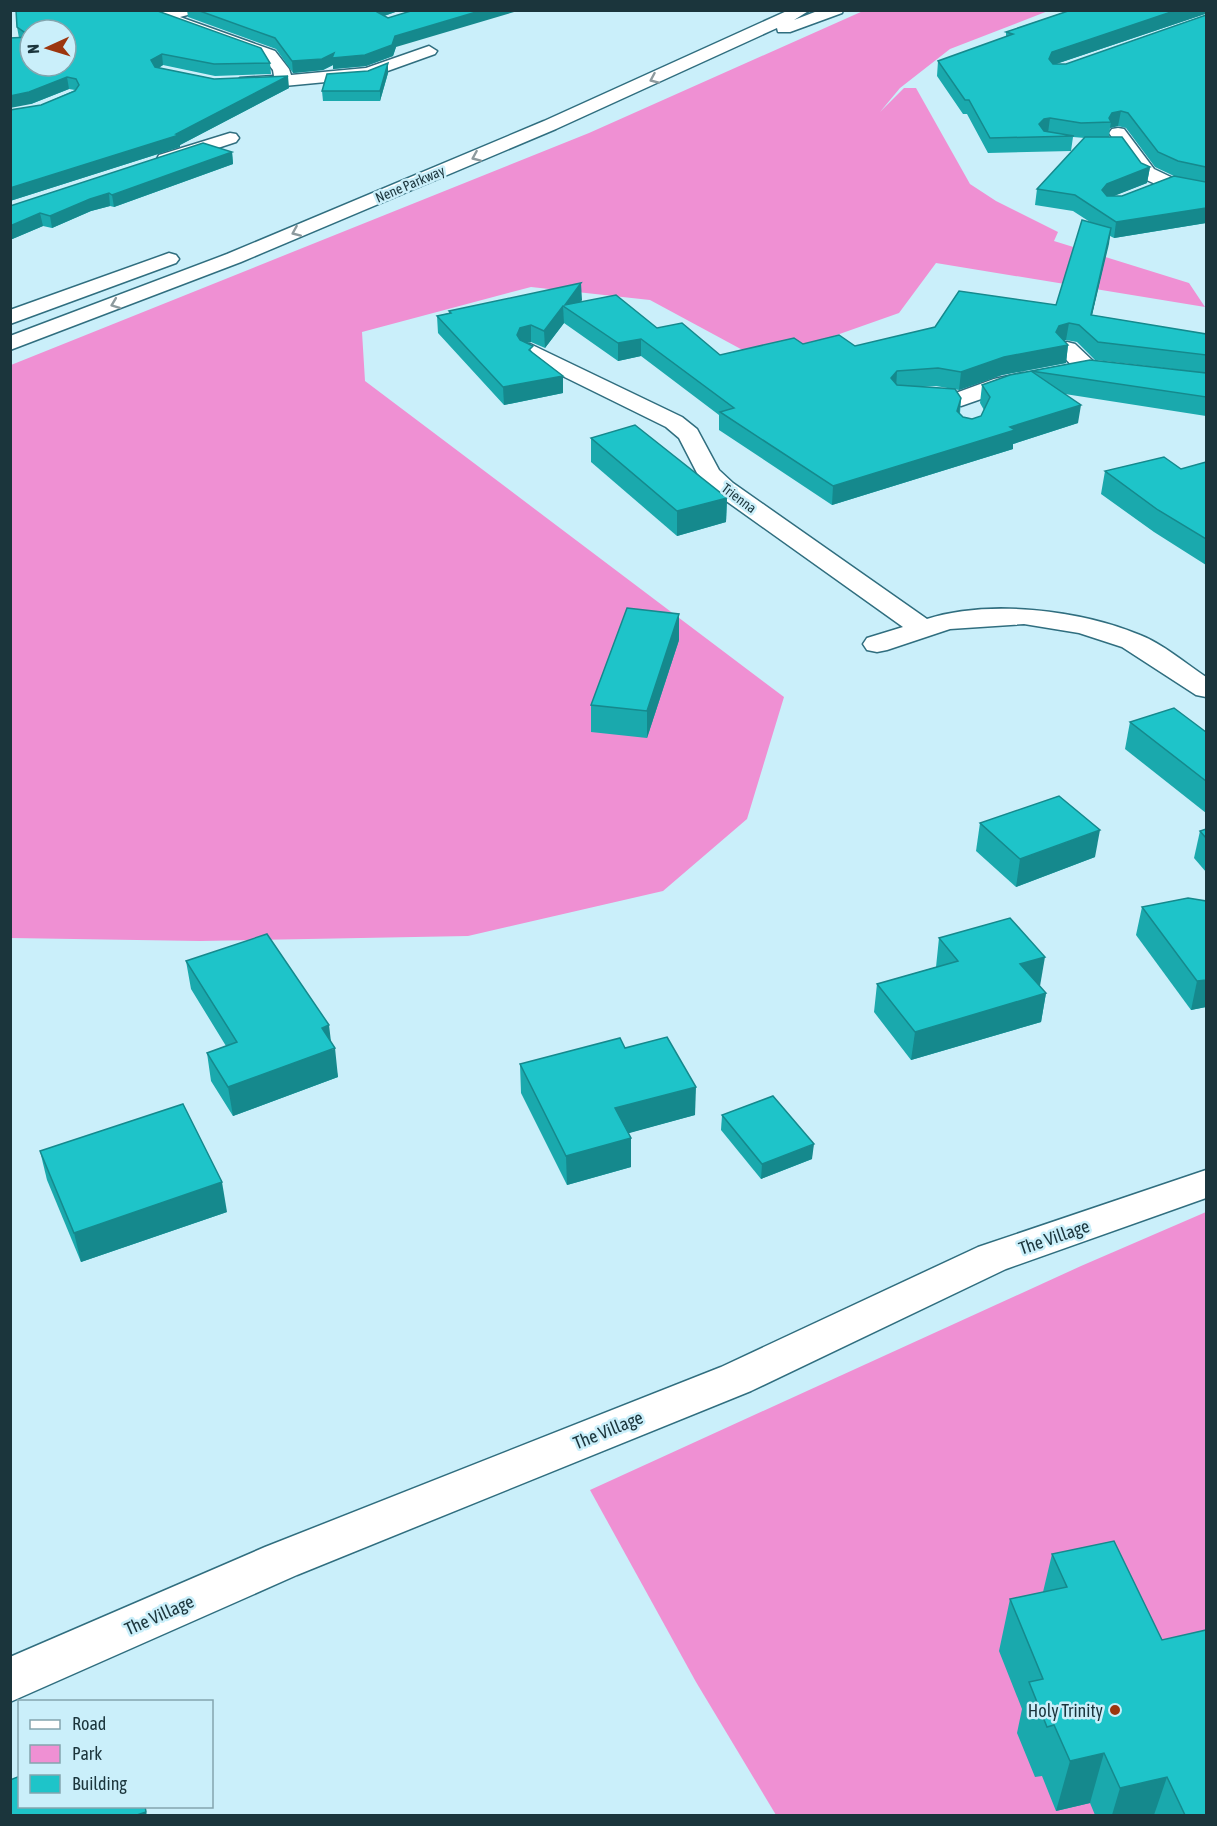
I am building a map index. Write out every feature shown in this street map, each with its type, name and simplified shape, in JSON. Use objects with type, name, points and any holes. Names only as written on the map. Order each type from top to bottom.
[{"type":"main road","points":[[156,14],[189,10]]},
{"type":"main road","name":"Nene Parkway","points":[[10,344],[245,254],[540,130],[803,10]]},
{"type":"main road","points":[[696,60],[836,10]]},
{"type":"main road","points":[[156,14],[269,54],[281,69],[284,81]]},
{"type":"main road","points":[[227,83],[284,81],[368,73],[429,51]]},
{"type":"main road","points":[[153,164],[230,138]]},
{"type":"main road","points":[[1102,145],[1122,139],[1147,173],[1169,183],[1206,191]]},
{"type":"main road","points":[[1141,194],[1169,183]]},
{"type":"main road","points":[[10,318],[183,254]]},
{"type":"main road","name":"Trienna","points":[[530,351],[674,422],[688,434],[709,473],[724,488],[924,629]]},
{"type":"main road","points":[[936,394],[961,399],[1002,384],[1066,366],[1206,382]]},
{"type":"main road","points":[[961,399],[974,414],[971,421]]},
{"type":"main road","points":[[877,644],[947,621],[1024,616],[1084,626],[1132,641],[1206,689]]},
{"type":"main road","name":"The Village","points":[[10,1680],[280,1562],[736,1379],[992,1258],[1206,1184]]},
{"type":"green space","points":[[863,11],[1048,11],[950,49],[900,88],[880,112],[904,88],[916,88],[970,184],[996,201],[1058,232],[1054,241],[1189,283],[1205,307],[936,263],[899,313],[763,361],[650,300],[531,287],[362,332],[365,381],[784,697],[747,819],[663,891],[468,936],[200,941],[11,938],[11,365],[589,133]]},
{"type":"green space","points":[[1206,1212],[1206,1815],[776,1815],[696,1682],[590,1490],[1081,1266]]},
{"type":"building","points":[[16,10],[155,10],[261,48],[270,63],[214,64],[162,54],[151,60],[155,67],[214,79],[288,76],[176,134],[179,135],[10,188],[10,110],[41,105],[75,91],[79,85],[76,79],[72,78],[78,78],[78,18],[18,18],[17,27]]},
{"type":"building","points":[[197,10],[378,10],[377,12],[388,18],[414,10],[483,10],[395,36],[392,45],[365,55],[332,58],[334,53],[322,59],[292,61],[275,38]]},
{"type":"building","points":[[1071,10],[1177,10],[1052,52],[1049,59],[1053,64],[1066,64],[1206,15],[1206,167],[1178,161],[1158,152],[1128,113],[1121,111],[1112,113],[1109,118],[1111,122],[1081,123],[1050,118],[1044,119],[1039,124],[1044,131],[1074,136],[990,138],[969,100],[965,100],[938,61],[1013,34],[1006,32]]},
{"type":"building","points":[[10,38],[18,38],[18,78],[64,78],[29,92],[10,96]]},
{"type":"building","points":[[388,63],[380,91],[322,91],[327,74],[368,71]]},
{"type":"building","points":[[1085,137],[1122,137],[1141,163],[1150,167],[1107,184],[1102,190],[1107,196],[1122,196],[1174,176],[1206,182],[1206,208],[1116,222],[1075,195],[1037,189]]},
{"type":"building","points":[[203,143],[232,152],[112,195],[109,193],[90,199],[50,216],[40,213],[10,226],[10,206]]},
{"type":"building","points":[[1082,220],[1111,228],[1091,315],[1206,334],[1206,355],[1098,342],[1079,325],[1069,323],[1059,326],[1056,332],[1068,345],[1004,357],[961,372],[938,368],[897,371],[891,378],[897,385],[955,389],[961,398],[957,411],[963,417],[972,419],[981,416],[990,397],[982,385],[1010,375],[1031,371],[1081,405],[1010,427],[1015,430],[833,486],[720,412],[734,408],[641,339],[618,343],[563,306],[544,331],[531,325],[520,328],[517,335],[520,340],[533,346],[529,350],[563,376],[503,387],[437,316],[451,313],[449,311],[581,283],[565,305],[616,295],[657,328],[682,323],[720,355],[794,338],[803,344],[839,335],[855,346],[935,327],[959,291],[1056,305]]},
{"type":"building","points":[[1090,360],[1206,373],[1206,397],[1031,371]]},
{"type":"building","points":[[635,425],[727,498],[677,511],[591,438]]},
{"type":"building","points":[[1164,457],[1181,469],[1206,462],[1206,539],[1158,510],[1105,471]]},
{"type":"building","points":[[627,608],[679,614],[647,711],[591,705]]},
{"type":"building","points":[[1174,708],[1206,732],[1206,781],[1130,722]]},
{"type":"building","points":[[1059,796],[1100,830],[1020,859],[980,823]]},
{"type":"building","points":[[1206,829],[1206,838],[1200,831]]},
{"type":"building","points":[[1188,898],[1206,901],[1206,980],[1197,981],[1142,907]]},
{"type":"building","points":[[1010,918],[1045,957],[1020,964],[1046,993],[915,1032],[877,984],[958,961],[939,938]]},
{"type":"building","points":[[267,934],[329,1025],[322,1028],[335,1048],[228,1087],[207,1053],[237,1042],[186,961]]},
{"type":"building","points":[[667,1037],[696,1087],[615,1108],[631,1138],[566,1156],[520,1064],[620,1038],[625,1048]]},
{"type":"building","points":[[773,1096],[814,1144],[762,1164],[722,1115]]},
{"type":"building","points":[[183,1104],[222,1182],[74,1233],[40,1151]]},
{"type":"building","name":"Holy Trinity","points":[[1114,1541],[1162,1640],[1206,1630],[1206,1815],[1185,1815],[1167,1777],[1120,1788],[1104,1753],[1070,1761],[1054,1725],[1047,1727],[1029,1682],[1043,1679],[1010,1599],[1067,1587],[1052,1554]]},
{"type":"building","points":[[18,1777],[18,1808],[145,1808],[146,1812],[137,1815],[10,1815],[10,1780]]},
{"type":"place","name":"Holy Trinity","points":[[1115,1710]]}]
